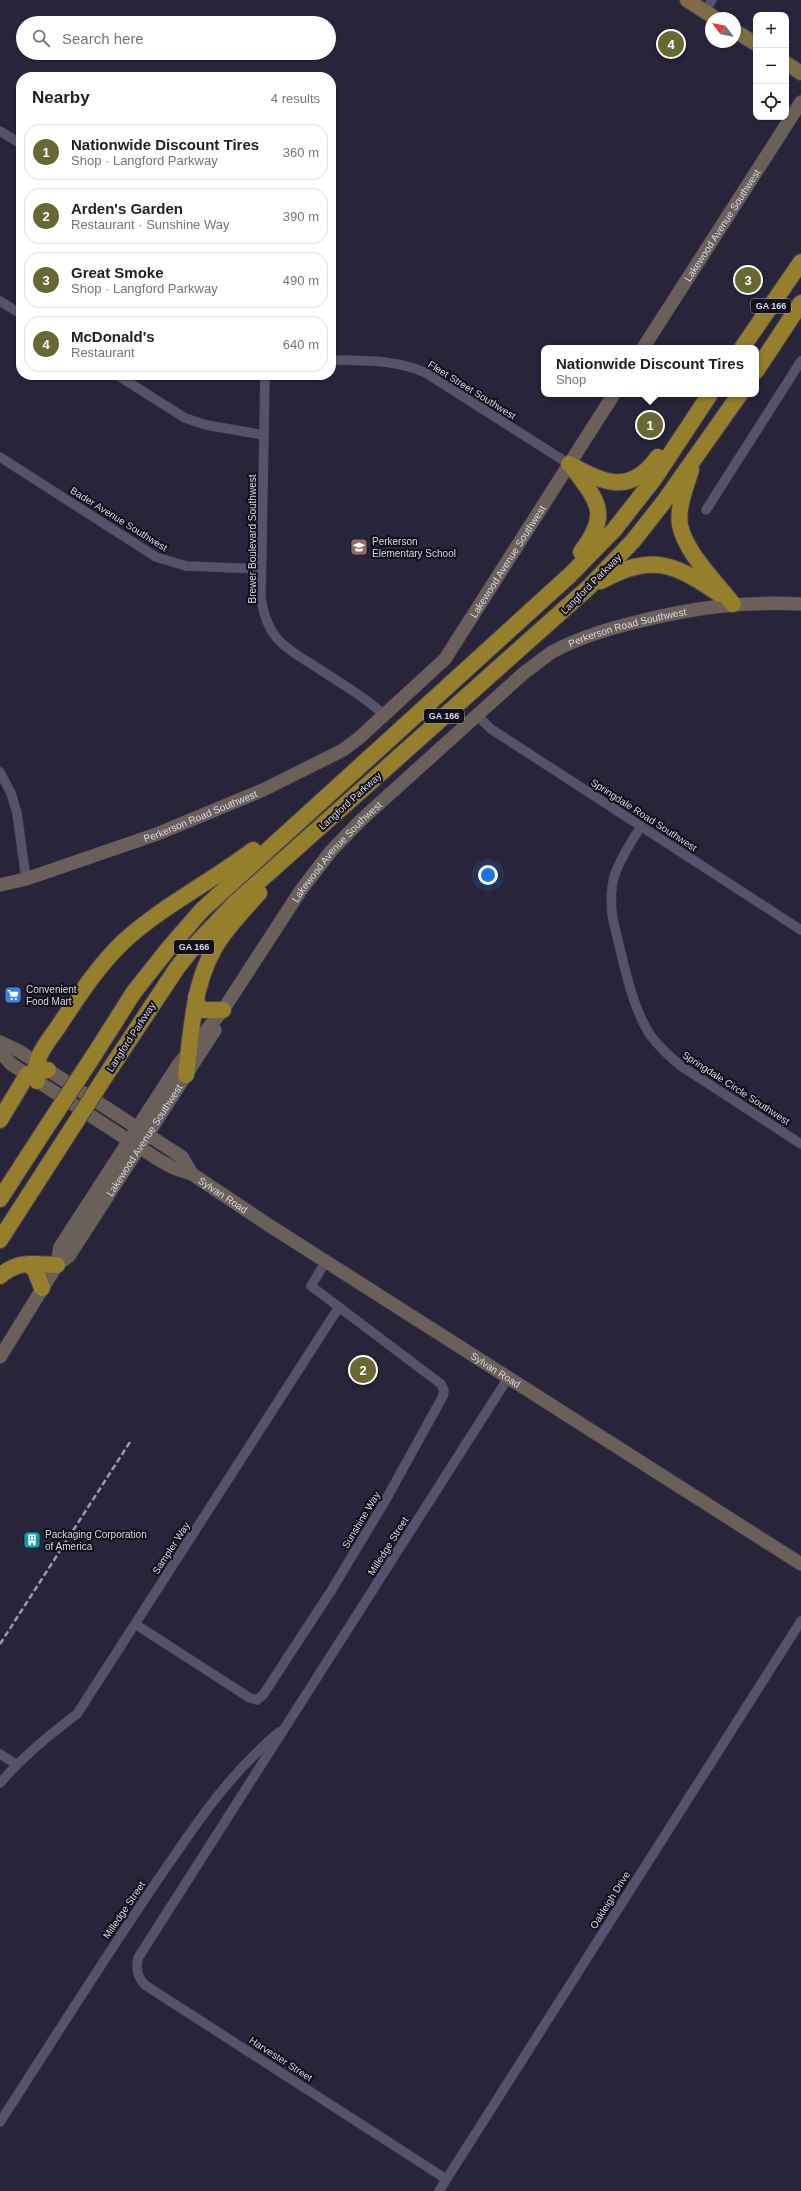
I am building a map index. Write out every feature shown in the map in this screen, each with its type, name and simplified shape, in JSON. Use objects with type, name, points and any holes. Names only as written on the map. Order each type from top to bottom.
[{"type":"highway","name":"GA 166","points":[[744,345],[801,263]]},
{"type":"highway","name":"GA 166","points":[[759,366],[801,303]]},
{"type":"highway","name":"Langford Parkway","points":[[0,1240],[159,993],[195,945],[235,903],[590,587],[633,541],[738,397]]},
{"type":"highway","points":[[569,464],[601,481],[615,483],[630,480],[649,471],[687,417],[707,398]]},
{"type":"highway","name":"Langford Parkway","points":[[0,1199],[134,992],[168,949],[202,910],[555,587],[570,575],[614,530],[654,479],[707,398]]},
{"type":"highway","points":[[695,457],[681,503],[680,524],[686,544],[733,604]]},
{"type":"highway","points":[[555,587],[593,537],[599,520],[598,505],[591,493],[569,464]]},
{"type":"highway","points":[[590,587],[629,567],[664,565],[681,570],[693,576],[733,604]]},
{"type":"highway","points":[[0,1120],[37,1072],[87,983],[124,942],[154,918],[236,863],[329,793]]},
{"type":"highway","points":[[186,1075],[196,997],[206,965],[222,936],[300,845]]},
{"type":"highway","points":[[196,997],[198,1007],[204,1010],[223,1010]]},
{"type":"highway","points":[[28,1264],[35,1270],[42,1288]]},
{"type":"highway","points":[[0,1276],[11,1267],[28,1264],[56,1264]]},
{"type":"main road","points":[[687,0],[710,10]]},
{"type":"main road","points":[[741,35],[753,42]]},
{"type":"main road","points":[[789,65],[801,73]]},
{"type":"street","name":"Lakewood Avenue Southwest","points":[[645,345],[801,102]]},
{"type":"street","points":[[0,131],[16,141]]},
{"type":"street","points":[[0,300],[16,311]]},
{"type":"street","name":"Fleet Street Southwest","points":[[336,360],[389,362],[412,366],[426,373],[569,464]]},
{"type":"street","points":[[706,510],[801,361]]},
{"type":"street","points":[[125,380],[185,418],[206,425],[264,435]]},
{"type":"street","name":"Brewer Boulevard Southwest","points":[[265,380],[261,570],[262,610],[268,625],[276,638],[289,649],[372,704],[385,716]]},
{"type":"street","name":"Lakewood Avenue Southwest","points":[[385,716],[445,659],[612,397]]},
{"type":"street","name":"Bader Avenue Southwest","points":[[0,458],[156,557],[186,566],[261,570]]},
{"type":"street","name":"Perkerson Road Southwest","points":[[477,715],[525,672],[552,652],[592,633],[697,609],[733,604],[801,604]]},
{"type":"street","name":"Lakewood Avenue Southwest","points":[[0,1358],[56,1264],[60,1247],[128,1141],[189,1051],[223,1010],[301,890],[331,851],[361,820],[477,715]]},
{"type":"street","name":"Springdale Road Southwest","points":[[477,715],[491,729],[801,930]]},
{"type":"street","name":"Perkerson Road Southwest","points":[[0,885],[26,879],[157,834],[263,790],[342,750],[385,716]]},
{"type":"street","points":[[0,772],[12,794],[17,813],[26,879]]},
{"type":"street","name":"Springdale Circle Southwest","points":[[641,826],[616,868],[611,885],[610,903],[613,920],[642,1021],[651,1036],[665,1053],[681,1066],[801,1144]]},
{"type":"street","name":"Lakewood Avenue Southwest","points":[[56,1264],[69,1256],[149,1135],[218,1026],[223,1010]]},
{"type":"street","name":"Sylvan Road","points":[[0,1042],[128,1141],[174,1168],[192,1174],[326,1262],[801,1564]]},
{"type":"street","name":"Sylvan Road","points":[[0,1052],[11,1064],[37,1072],[149,1135],[182,1157],[192,1174]]},
{"type":"street","name":"Sunshine Way","points":[[135,1624],[250,1698],[257,1700],[263,1695],[331,1591],[384,1503],[444,1391],[441,1384],[311,1286],[326,1262]]},
{"type":"street","name":"Sampler Way","points":[[0,1783],[16,1764],[45,1738],[77,1714],[339,1307]]},
{"type":"street","name":"Milledge Street","points":[[148,1942],[508,1378]]},
{"type":"street","name":"Oakleigh Drive","points":[[439,2191],[801,1621]]},
{"type":"street","name":"Milledge Street","points":[[0,2122],[132,1918],[213,1799],[240,1768],[286,1726]]},
{"type":"street","points":[[0,1754],[16,1764]]},
{"type":"street","name":"Harvester Street","points":[[148,1942],[138,1958],[136,1969],[140,1979],[145,1985],[446,2179]]},
{"type":"railway","points":[[0,1644],[130,1442]]},
{"type":"place","name":"McDonald's","points":[[671,44]]},
{"type":"place","name":"Great Smoke","points":[[748,280]]},
{"type":"place","name":"Nationwide Discount Tires","points":[[650,425]]},
{"type":"place","name":"Perkerson Elementary School","points":[[359,547]]},
{"type":"place","name":"Convenient Food Mart","points":[[13,995]]},
{"type":"place","name":"Arden's Garden","points":[[363,1370]]},
{"type":"place","name":"Packaging Corporation of America","points":[[32,1540]]}]
